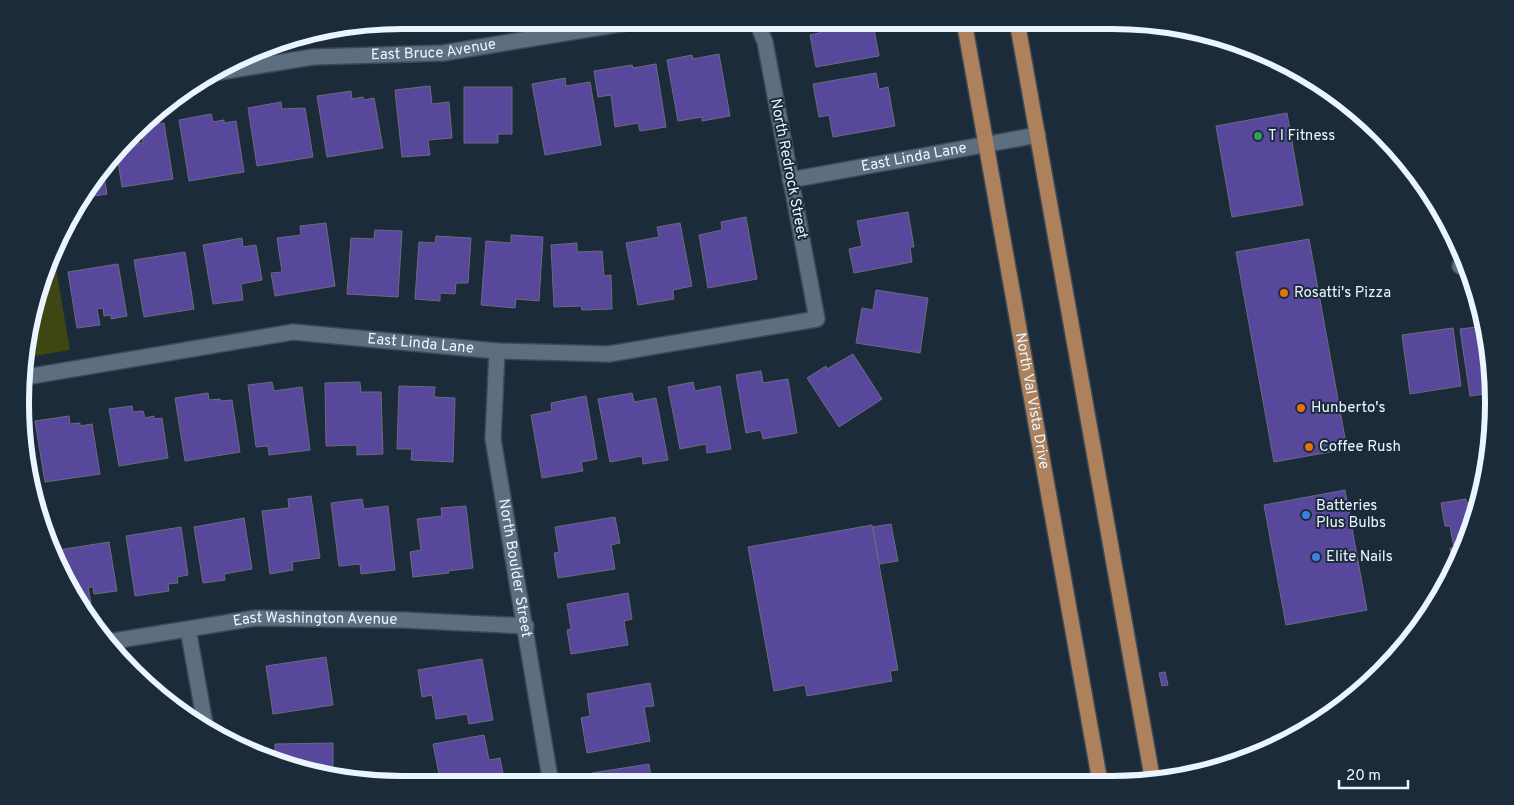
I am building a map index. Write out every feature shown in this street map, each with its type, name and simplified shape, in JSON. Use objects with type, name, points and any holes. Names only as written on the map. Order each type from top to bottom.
[{"type":"main road","name":"North Val Vista Drive","points":[[965,29],[1099,776]]},
{"type":"main road","points":[[1018,29],[1152,774]]},
{"type":"street","name":"East Bruce Avenue","points":[[231,70],[313,57],[443,53],[590,29]]},
{"type":"street","name":"North Redrock Street","points":[[759,29],[764,42],[817,319]]},
{"type":"street","name":"East Linda Lane","points":[[790,180],[1038,135]]},
{"type":"street","name":"East Linda Lane","points":[[30,376],[292,332],[497,351],[608,354],[817,319]]},
{"type":"street","name":"North Boulder Street","points":[[497,351],[493,439],[550,776]]},
{"type":"street","name":"East Washington Avenue","points":[[115,641],[256,618],[404,620],[526,626]]},
{"type":"street","points":[[188,629],[204,719]]},
{"type":"green space","points":[[55,264],[70,350],[32,356],[41,306]]},
{"type":"building","points":[[818,29],[874,29],[879,56],[816,67],[810,35],[819,33]]},
{"type":"building","points":[[719,54],[730,116],[702,121],[702,117],[678,121],[667,60],[692,55],[693,59]]},
{"type":"building","points":[[656,64],[666,127],[640,131],[638,123],[615,127],[611,95],[598,97],[594,71],[632,65],[633,68]]},
{"type":"building","points":[[876,73],[879,89],[888,87],[895,126],[833,137],[829,115],[819,117],[813,84]]},
{"type":"building","points":[[565,78],[566,86],[590,82],[601,145],[545,155],[532,84]]},
{"type":"building","points":[[430,86],[432,104],[449,102],[452,138],[428,140],[430,155],[402,157],[395,90]]},
{"type":"building","points":[[464,87],[512,87],[512,134],[498,134],[498,143],[464,143]]},
{"type":"building","points":[[351,91],[352,99],[363,97],[364,100],[374,98],[383,148],[327,157],[317,96]]},
{"type":"building","points":[[281,102],[282,109],[305,108],[313,157],[257,166],[248,108]]},
{"type":"building","points":[[1287,113],[1303,205],[1232,217],[1216,126]]},
{"type":"building","points":[[211,114],[213,122],[224,120],[224,123],[236,121],[244,172],[189,181],[179,120]]},
{"type":"building","points":[[164,123],[173,179],[122,187],[118,160],[138,138],[139,143],[143,143],[142,135],[152,125]]},
{"type":"building","points":[[104,178],[107,194],[91,196]]},
{"type":"building","points":[[908,212],[914,247],[910,247],[912,262],[854,273],[849,249],[862,246],[857,221]]},
{"type":"building","points":[[746,217],[757,279],[708,288],[699,235],[722,230],[721,222]]},
{"type":"building","points":[[326,223],[335,286],[275,296],[271,273],[282,272],[277,238],[301,235],[300,226]]},
{"type":"building","points":[[680,223],[692,286],[673,290],[674,299],[638,305],[626,243],[659,237],[657,227]]},
{"type":"building","points":[[375,230],[402,231],[398,297],[347,294],[351,238],[374,239]]},
{"type":"building","points":[[511,235],[543,237],[539,301],[516,299],[515,308],[481,305],[486,241],[511,243]]},
{"type":"building","points":[[436,236],[471,238],[468,283],[456,283],[455,294],[440,293],[440,301],[415,299],[419,242],[435,243]]},
{"type":"building","points":[[242,238],[243,247],[256,245],[262,280],[241,284],[243,300],[213,304],[203,245]]},
{"type":"building","points":[[1309,239],[1347,449],[1274,462],[1236,252]]},
{"type":"building","points":[[577,243],[577,252],[602,251],[604,276],[611,275],[612,309],[582,310],[581,306],[554,307],[551,245]]},
{"type":"building","points":[[185,252],[194,309],[144,317],[134,260]]},
{"type":"building","points":[[118,264],[127,316],[111,319],[111,315],[104,316],[103,308],[97,309],[100,325],[77,328],[68,272]]},
{"type":"building","points":[[876,290],[928,298],[920,353],[856,343],[862,308],[873,310]]},
{"type":"building","points":[[1477,327],[1482,354],[1485,394],[1470,396],[1460,329]]},
{"type":"building","points":[[1453,328],[1461,386],[1410,394],[1402,335]]},
{"type":"building","points":[[853,354],[882,399],[839,427],[807,378],[826,366],[827,369]]},
{"type":"building","points":[[761,371],[763,383],[788,379],[797,433],[763,439],[761,430],[746,433],[736,375]]},
{"type":"building","points":[[272,382],[274,391],[302,387],[310,450],[269,455],[268,446],[256,447],[248,385]]},
{"type":"building","points":[[360,382],[361,392],[381,392],[383,454],[357,455],[357,445],[326,446],[325,383]]},
{"type":"building","points":[[693,382],[695,391],[720,386],[731,449],[707,453],[706,444],[680,449],[668,387]]},
{"type":"building","points":[[399,386],[435,387],[434,397],[455,398],[453,462],[411,460],[412,449],[397,449]]},
{"type":"building","points":[[208,393],[209,400],[232,400],[240,452],[185,461],[175,398]]},
{"type":"building","points":[[632,393],[634,402],[656,398],[668,460],[643,464],[642,456],[610,462],[598,399]]},
{"type":"building","points":[[586,396],[597,459],[581,462],[583,471],[542,478],[531,415],[552,411],[551,403]]},
{"type":"building","points":[[132,406],[133,412],[143,411],[145,418],[154,416],[154,419],[162,418],[168,458],[119,466],[109,409]]},
{"type":"building","points":[[69,416],[70,424],[80,423],[80,426],[92,424],[100,474],[45,482],[35,421]]},
{"type":"building","points":[[1345,490],[1367,610],[1286,625],[1264,505]]},
{"type":"building","points":[[311,496],[320,558],[292,562],[293,570],[270,574],[262,511],[289,508],[288,499]]},
{"type":"building","points":[[362,499],[364,509],[388,506],[395,570],[361,574],[360,564],[339,566],[331,503]]},
{"type":"building","points":[[1466,499],[1467,503],[1472,502],[1452,557],[1450,548],[1454,548],[1450,526],[1445,526],[1441,503]]},
{"type":"building","points":[[466,506],[473,568],[413,577],[410,552],[421,550],[417,519],[442,516],[441,508]]},
{"type":"building","points":[[615,517],[620,543],[611,545],[615,569],[558,578],[554,553],[559,552],[555,527]]},
{"type":"building","points":[[244,518],[252,569],[224,574],[225,580],[203,583],[194,527]]},
{"type":"building","points":[[891,524],[898,561],[879,564],[873,527]]},
{"type":"building","points":[[872,525],[898,670],[890,671],[892,681],[807,696],[805,685],[774,691],[748,547]]},
{"type":"building","points":[[181,527],[188,575],[177,577],[178,583],[168,584],[169,591],[135,596],[126,536]]},
{"type":"building","points":[[109,542],[117,591],[94,594],[93,587],[88,587],[91,603],[88,603],[59,550]]},
{"type":"building","points":[[628,593],[632,619],[624,621],[628,645],[571,654],[567,630],[571,629],[567,604]]},
{"type":"building","points":[[326,657],[333,705],[273,714],[266,666]]},
{"type":"building","points":[[482,659],[493,720],[469,724],[467,714],[436,719],[432,695],[422,697],[418,670]]},
{"type":"building","points":[[1165,672],[1168,685],[1162,686],[1159,673]]},
{"type":"building","points":[[650,683],[654,706],[644,707],[650,741],[587,753],[581,718],[590,716],[587,694]]},
{"type":"building","points":[[484,735],[489,760],[500,758],[504,776],[439,776],[433,744]]},
{"type":"building","points":[[333,743],[333,770],[306,764],[275,754],[275,744]]},
{"type":"building","points":[[649,764],[651,776],[593,776],[592,773]]},
{"type":"place","name":"T I Fitness","points":[[1258,136]]},
{"type":"place","name":"Rosatti's Pizza","points":[[1284,293]]},
{"type":"place","name":"Hunberto's","points":[[1301,408]]},
{"type":"place","name":"Coffee Rush","points":[[1309,447]]},
{"type":"place","name":"Batteries Plus Bulbs","points":[[1306,515]]},
{"type":"place","name":"Elite Nails","points":[[1316,557]]}]
